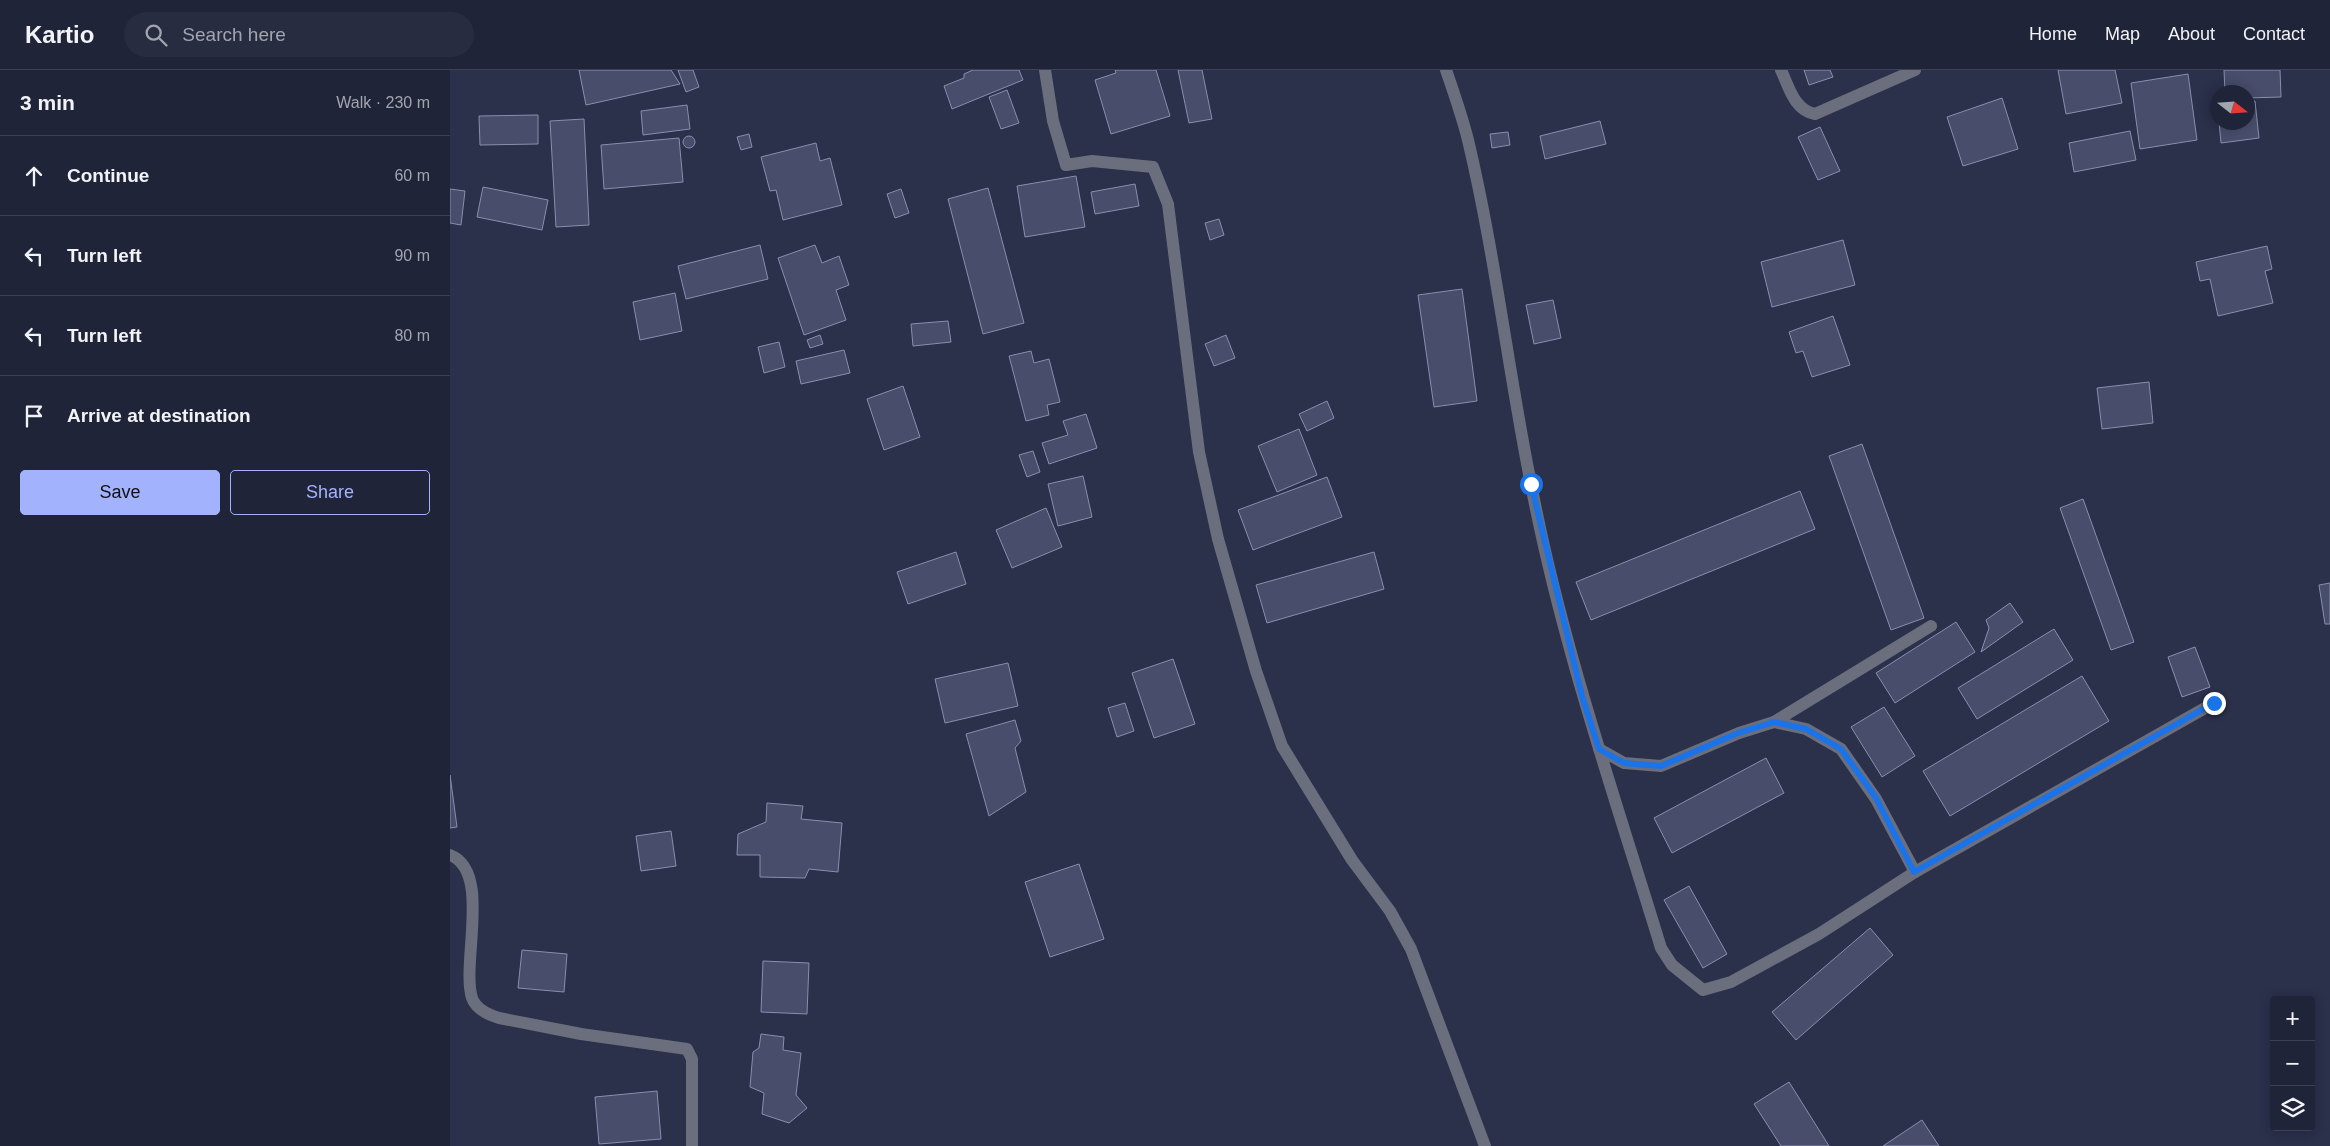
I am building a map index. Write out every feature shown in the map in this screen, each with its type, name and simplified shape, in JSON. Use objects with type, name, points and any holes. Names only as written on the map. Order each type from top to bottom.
[{"type":"street","points":[[1045,70],[1053,121],[1066,165],[1092,162],[1153,167],[1168,204],[1199,452],[1218,539],[1256,671],[1282,746],[1352,860],[1390,911],[1411,949],[1485,1146]]},
{"type":"street","points":[[1446,70],[1468,138],[1505,330],[1531,484],[1582,696],[1661,948],[1672,965],[1703,990],[1731,982],[1819,934],[1914,872],[2214,703]]},
{"type":"street","points":[[1781,70],[1798,105],[1806,112],[1815,114],[1915,70]]},
{"type":"street","points":[[1599,749],[1624,763],[1661,766],[1738,733],[1774,722],[1931,626]]},
{"type":"street","points":[[1774,722],[1806,729],[1841,749],[1876,798],[1914,872]]},
{"type":"street","points":[[450,855],[459,858],[465,865],[471,883],[473,919],[468,969],[472,1000],[487,1015],[499,1018],[582,1034],[677,1046],[687,1049],[692,1060],[692,1146]]},
{"type":"building","points":[[579,70],[671,70],[680,84],[586,105]]},
{"type":"building","points":[[678,70],[693,70],[699,87],[686,92]]},
{"type":"building","points":[[973,70],[1019,70],[1023,80],[952,109],[944,86],[964,78],[964,74]]},
{"type":"building","points":[[1115,70],[1156,70],[1170,116],[1111,134],[1095,80],[1116,73]]},
{"type":"building","points":[[1178,70],[1202,70],[1212,119],[1189,123]]},
{"type":"building","points":[[1804,70],[1830,70],[1833,77],[1809,85]]},
{"type":"building","points":[[2058,70],[2115,70],[2122,103],[2066,114]]},
{"type":"building","points":[[2224,70],[2280,70],[2281,97],[2255,98],[2255,85],[2225,85]]},
{"type":"building","points":[[2188,74],[2197,140],[2140,149],[2131,83]]},
{"type":"building","points":[[1007,90],[1019,123],[1001,129],[989,97]]},
{"type":"building","points":[[2002,98],[2018,149],[1963,166],[1947,117]]},
{"type":"building","points":[[2255,101],[2259,138],[2221,143],[2220,130],[2255,130]]},
{"type":"building","points":[[687,105],[690,129],[643,135],[641,111]]},
{"type":"building","points":[[538,115],[538,144],[480,145],[479,116]]},
{"type":"building","points":[[584,119],[589,225],[556,227],[550,121]]},
{"type":"building","points":[[1600,121],[1606,144],[1545,159],[1540,136]]},
{"type":"building","points":[[1820,127],[1840,171],[1818,180],[1798,137]]},
{"type":"building","points":[[2130,131],[2136,160],[2074,172],[2069,143]]},
{"type":"building","points":[[1508,132],[1510,145],[1492,148],[1490,134]]},
{"type":"building","points":[[749,134],[752,147],[741,150],[737,137]]},
{"type":"building","points":[[689,136],[695,142],[689,148],[683,142]]},
{"type":"building","points":[[679,138],[683,182],[604,189],[601,145]]},
{"type":"building","points":[[816,143],[820,161],[830,158],[842,205],[783,220],[776,190],[770,191],[761,157]]},
{"type":"building","points":[[1076,176],[1085,227],[1025,237],[1017,186]]},
{"type":"building","points":[[1135,184],[1139,206],[1095,214],[1091,192]]},
{"type":"building","points":[[483,187],[548,200],[542,230],[477,217]]},
{"type":"building","points":[[988,188],[1024,323],[983,334],[948,199]]},
{"type":"building","points":[[450,189],[465,191],[461,225],[450,223]]},
{"type":"building","points":[[901,189],[909,213],[895,218],[887,194]]},
{"type":"building","points":[[1219,219],[1224,235],[1210,240],[1205,223]]},
{"type":"building","points":[[1843,240],[1855,285],[1772,307],[1761,262]]},
{"type":"building","points":[[760,245],[768,279],[686,299],[678,266]]},
{"type":"building","points":[[815,245],[822,263],[839,256],[849,285],[836,290],[846,320],[804,335],[778,258]]},
{"type":"building","points":[[2267,246],[2272,269],[2265,271],[2273,303],[2218,316],[2210,279],[2200,281],[2196,262]]},
{"type":"building","points":[[1462,289],[1477,401],[1434,407],[1418,295]]},
{"type":"building","points":[[675,293],[682,331],[640,340],[633,302]]},
{"type":"building","points":[[1553,300],[1561,338],[1534,344],[1526,305]]},
{"type":"building","points":[[1833,316],[1850,365],[1812,377],[1803,351],[1796,353],[1789,332]]},
{"type":"building","points":[[948,321],[951,342],[913,346],[911,324]]},
{"type":"building","points":[[820,335],[823,344],[810,348],[807,340]]},
{"type":"building","points":[[1226,335],[1235,358],[1214,366],[1205,344]]},
{"type":"building","points":[[779,342],[785,367],[764,373],[758,347]]},
{"type":"building","points":[[844,350],[850,373],[801,384],[796,361]]},
{"type":"building","points":[[1031,351],[1034,363],[1049,359],[1060,402],[1047,405],[1049,415],[1026,421],[1009,356]]},
{"type":"building","points":[[2149,382],[2153,423],[2102,429],[2097,388]]},
{"type":"building","points":[[903,386],[920,437],[884,450],[867,399]]},
{"type":"building","points":[[1327,401],[1334,418],[1307,431],[1299,414]]},
{"type":"building","points":[[1086,414],[1097,448],[1049,464],[1042,443],[1068,435],[1063,421]]},
{"type":"building","points":[[1299,429],[1317,475],[1277,492],[1258,446]]},
{"type":"building","points":[[1862,444],[1924,618],[1891,630],[1829,456]]},
{"type":"building","points":[[1033,451],[1040,472],[1027,477],[1019,455]]},
{"type":"building","points":[[1083,476],[1092,517],[1058,526],[1048,484]]},
{"type":"building","points":[[1327,477],[1342,517],[1253,550],[1238,510]]},
{"type":"building","points":[[1800,491],[1815,529],[1591,620],[1576,582]]},
{"type":"building","points":[[2083,499],[2134,642],[2111,650],[2060,508]]},
{"type":"building","points":[[1046,508],[1062,547],[1012,568],[996,530]]},
{"type":"building","points":[[956,552],[966,584],[908,604],[897,572]]},
{"type":"building","points":[[1374,552],[1384,589],[1267,623],[1256,585]]},
{"type":"building","points":[[2330,583],[2330,624],[2325,624],[2319,585]]},
{"type":"building","points":[[2010,603],[2023,622],[1981,652],[1989,628],[1986,620]]},
{"type":"building","points":[[1956,622],[1975,652],[1895,703],[1876,673]]},
{"type":"building","points":[[2054,629],[2073,660],[1977,719],[1958,688]]},
{"type":"building","points":[[2195,647],[2210,687],[2182,697],[2168,657]]},
{"type":"building","points":[[1173,659],[1195,724],[1154,738],[1132,673]]},
{"type":"building","points":[[1008,663],[1018,706],[945,723],[935,679]]},
{"type":"building","points":[[2082,676],[2109,721],[1950,816],[1923,771]]},
{"type":"building","points":[[1125,703],[1134,731],[1117,737],[1108,708]]},
{"type":"building","points":[[1884,707],[1915,756],[1882,777],[1851,727]]},
{"type":"building","points":[[1015,720],[1021,741],[1015,748],[1026,792],[989,816],[966,734]]},
{"type":"building","points":[[1766,758],[1784,793],[1672,853],[1654,818]]},
{"type":"building","points":[[450,775],[457,827],[450,828]]},
{"type":"building","points":[[767,803],[803,806],[801,819],[842,823],[838,872],[809,869],[805,878],[760,877],[760,855],[737,855],[738,834],[766,822]]},
{"type":"building","points":[[671,831],[676,866],[641,871],[636,836]]},
{"type":"building","points":[[1079,864],[1104,939],[1050,957],[1025,882]]},
{"type":"building","points":[[1689,886],[1727,954],[1703,968],[1664,900]]},
{"type":"building","points":[[1870,928],[1893,955],[1796,1040],[1772,1012]]},
{"type":"building","points":[[522,950],[567,954],[564,992],[518,988]]},
{"type":"building","points":[[763,961],[809,963],[807,1014],[761,1012]]},
{"type":"building","points":[[761,1034],[784,1037],[783,1050],[801,1053],[796,1095],[807,1108],[789,1123],[762,1114],[764,1093],[750,1087],[753,1052],[759,1048]]},
{"type":"building","points":[[1789,1082],[1829,1146],[1781,1146],[1754,1104]]},
{"type":"building","points":[[657,1091],[661,1139],[599,1144],[595,1097]]},
{"type":"building","points":[[1922,1120],[1939,1146],[1883,1146]]},
{"type":"route","points":[[1531,484],[1582,696],[1599,749],[1624,763],[1661,766],[1738,733],[1774,722],[1806,729],[1841,749],[1876,798],[1914,872],[2214,703]]}]
